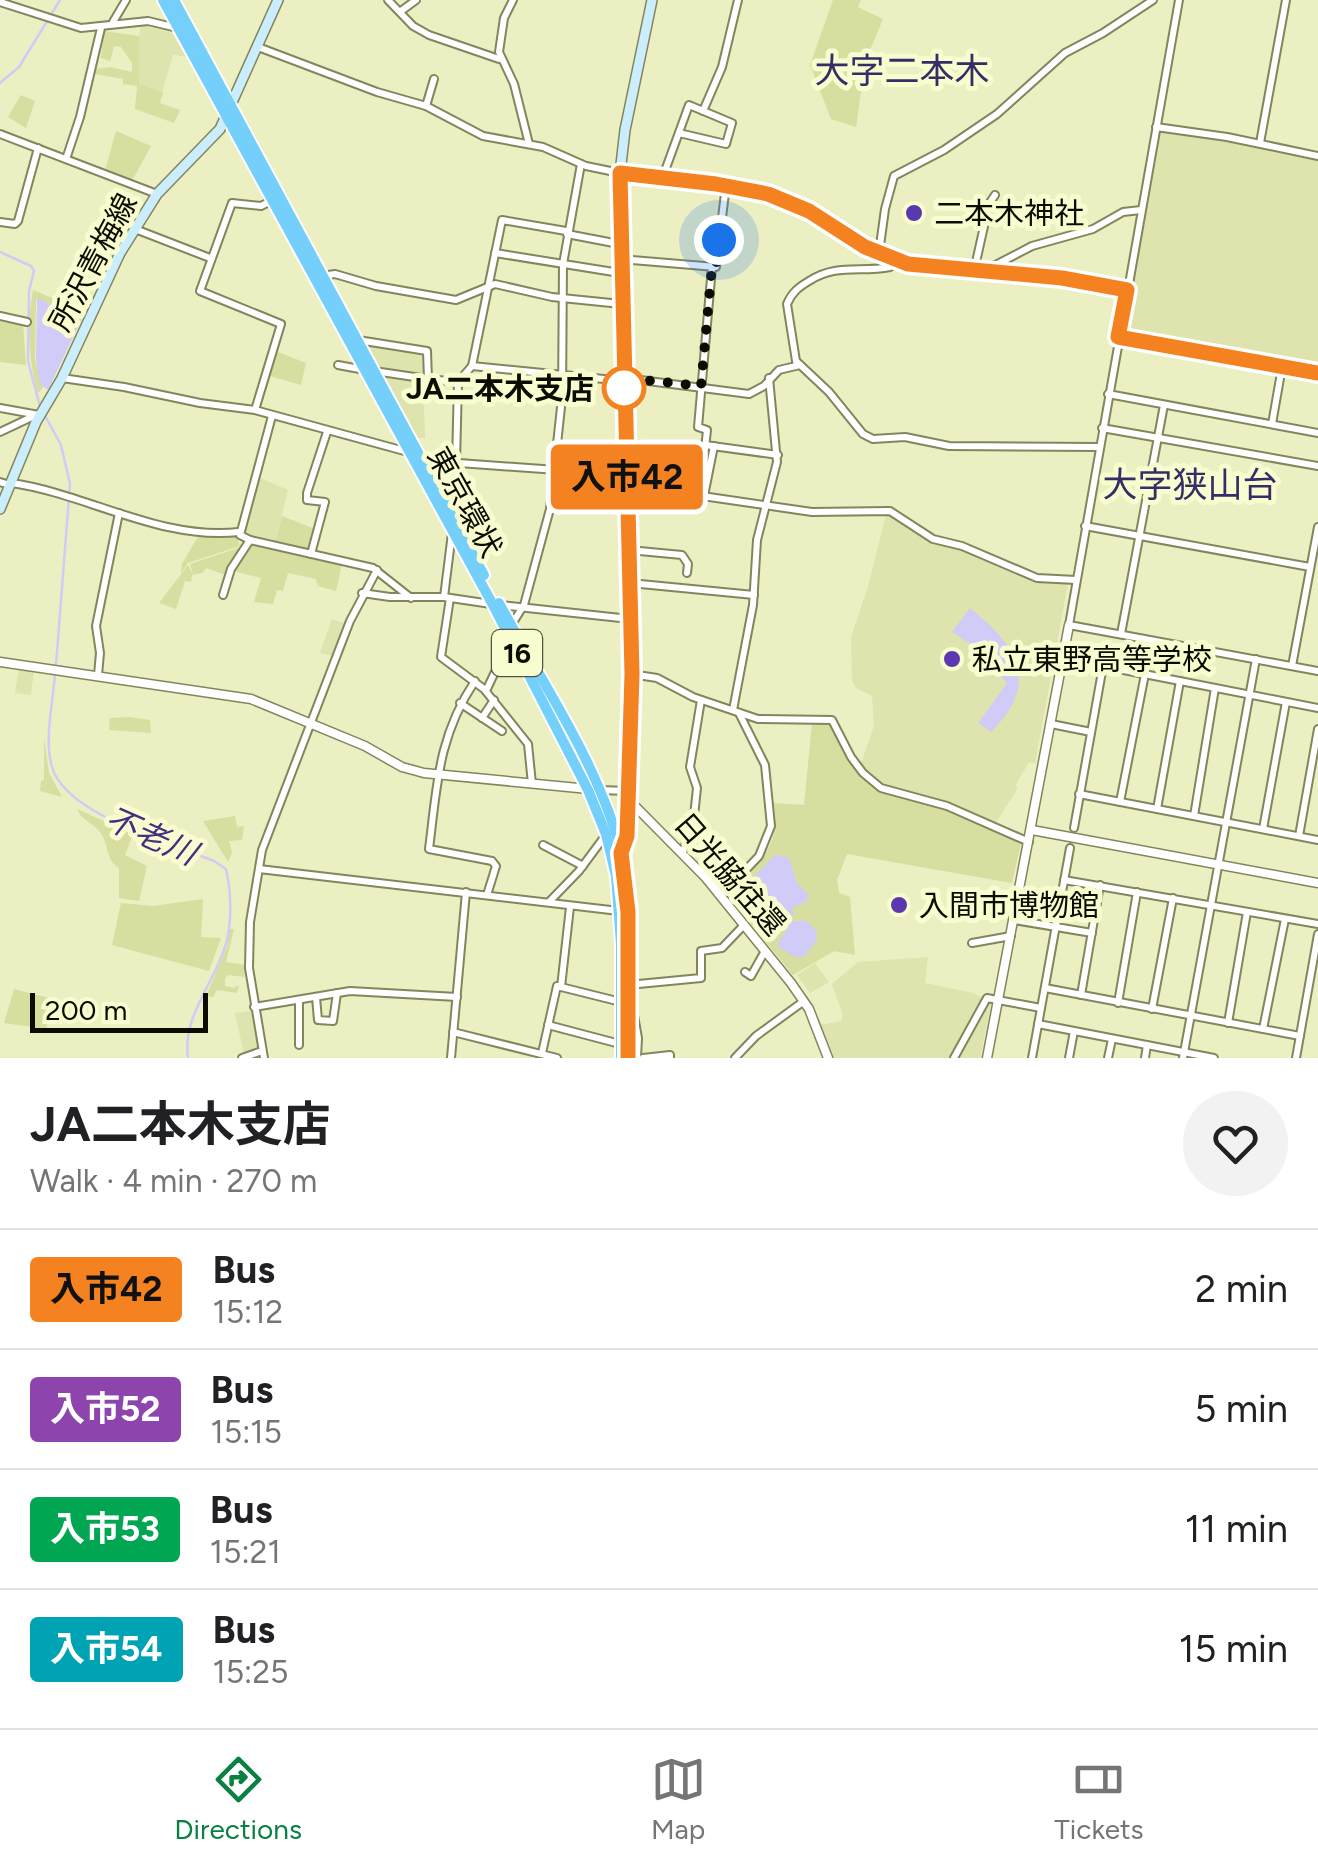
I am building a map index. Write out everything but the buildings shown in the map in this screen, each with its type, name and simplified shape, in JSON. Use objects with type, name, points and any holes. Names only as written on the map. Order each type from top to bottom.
[{"type":"highway","name":"東京環状","points":[[163,0],[357,340],[409,452],[511,626],[594,790],[617,856],[628,912],[628,985],[621,1044],[624,1058]]},
{"type":"highway","name":"東京環状","points":[[174,0],[272,200],[421,456],[510,640],[594,790],[606,834],[617,856],[624,1058]]},
{"type":"main road","name":"所沢青梅線","points":[[0,508],[7,483],[62,378],[120,253],[157,194],[216,135],[278,0]]},
{"type":"main road","points":[[617,856],[627,836],[632,674],[620,173],[652,0]]},
{"type":"street","points":[[112,23],[126,0]]},
{"type":"street","points":[[388,0],[413,26],[429,35],[500,60]]},
{"type":"street","points":[[401,11],[416,0]]},
{"type":"street","points":[[513,0],[500,33],[500,60],[514,84],[528,144]]},
{"type":"street","points":[[703,111],[722,66],[738,0]]},
{"type":"street","points":[[879,254],[884,209],[894,176],[944,150],[997,114],[1064,52],[1153,0]]},
{"type":"street","points":[[987,1058],[1032,830],[1179,0]]},
{"type":"street","points":[[1260,144],[1286,0]]},
{"type":"street","points":[[0,2],[81,28],[148,21],[179,28]]},
{"type":"street","points":[[66,159],[102,28]]},
{"type":"street","points":[[258,47],[377,92],[426,106],[483,136],[528,144],[581,164],[620,173],[726,185],[794,204],[892,259],[936,268],[1062,278],[1127,290]]},
{"type":"street","points":[[426,106],[434,80]]},
{"type":"street","points":[[662,179],[678,133],[688,105],[732,123],[726,144],[678,133]]},
{"type":"street","points":[[1156,127],[1318,156]]},
{"type":"street","points":[[0,134],[157,194]]},
{"type":"street","points":[[0,222],[15,224],[18,220],[38,148]]},
{"type":"street","points":[[511,626],[524,605],[550,509],[563,375],[563,264],[581,164]]},
{"type":"street","points":[[620,259],[716,267],[726,185]]},
{"type":"street","points":[[979,271],[990,204],[995,195]]},
{"type":"street","points":[[254,410],[280,324],[202,294],[210,258],[232,203],[261,206],[272,200]]},
{"type":"street","points":[[979,271],[1032,246],[1092,229],[1124,212],[1141,210]]},
{"type":"street","points":[[452,514],[458,463],[458,382],[472,366],[502,220],[620,244]]},
{"type":"street","points":[[135,228],[210,258]]},
{"type":"street","points":[[495,254],[620,273]]},
{"type":"street","points":[[892,259],[890,267],[881,269],[848,267],[822,272],[790,295],[786,313],[796,361],[829,392],[863,434],[873,439],[904,438],[949,446],[1099,447]]},
{"type":"street","points":[[704,496],[709,446],[707,430],[698,427],[712,267]]},
{"type":"street","points":[[321,276],[336,274],[376,286],[456,300],[488,286],[621,304]]},
{"type":"street","points":[[0,316],[27,322]]},
{"type":"street","points":[[1118,337],[1318,373]]},
{"type":"street","points":[[357,340],[427,351],[428,379]]},
{"type":"street","points":[[338,365],[458,382]]},
{"type":"street","points":[[472,366],[701,386],[750,394],[779,370],[800,365]]},
{"type":"street","points":[[1272,424],[1282,367]]},
{"type":"street","points":[[62,378],[254,410],[458,463],[627,475]]},
{"type":"street","points":[[721,896],[764,849],[771,826],[765,764],[736,711],[754,594],[756,540],[778,455],[769,378]]},
{"type":"street","points":[[1108,394],[1318,433]]},
{"type":"street","points":[[1121,634],[1164,405]]},
{"type":"street","points":[[0,408],[41,413]]},
{"type":"street","points":[[0,432],[41,413]]},
{"type":"street","points":[[239,532],[272,416]]},
{"type":"street","points":[[1102,428],[1318,466]]},
{"type":"street","points":[[310,554],[324,502],[307,500],[306,493],[327,432]]},
{"type":"street","points":[[626,444],[702,451],[709,446],[778,455]]},
{"type":"street","points":[[7,483],[185,528],[239,532],[250,540],[377,570],[411,598]]},
{"type":"street","points":[[627,490],[704,496],[812,512],[890,511],[933,539],[962,546],[1037,578],[1076,580]]},
{"type":"street","points":[[98,674],[96,626],[119,512]]},
{"type":"street","points":[[1085,526],[1310,566]]},
{"type":"street","points":[[1292,666],[1318,527]]},
{"type":"street","points":[[453,532],[442,657],[486,691],[528,744],[532,784]]},
{"type":"street","points":[[223,596],[231,569],[250,540]]},
{"type":"street","points":[[629,550],[682,555],[688,564],[687,573]]},
{"type":"street","points":[[242,1058],[263,1054],[250,986],[250,922],[269,826],[362,594],[377,570]]},
{"type":"street","points":[[630,583],[754,594]]},
{"type":"street","points":[[362,594],[447,598],[630,618]]},
{"type":"street","points":[[1068,625],[1318,671]]},
{"type":"street","points":[[486,691],[510,640]]},
{"type":"street","points":[[1184,1056],[1256,659]]},
{"type":"street","points":[[0,662],[251,698],[365,746],[402,767],[628,795]]},
{"type":"street","points":[[1074,828],[1103,666],[1318,708]]},
{"type":"street","points":[[632,674],[658,678],[702,700],[758,719],[832,720],[851,757],[881,788],[947,806],[1029,842]]},
{"type":"street","points":[[1120,802],[1145,674]]},
{"type":"street","points":[[475,681],[460,703],[436,774],[429,849],[492,861],[496,866],[488,895]]},
{"type":"street","points":[[1156,809],[1180,681]]},
{"type":"street","points":[[1194,816],[1215,688]]},
{"type":"street","points":[[482,718],[494,700]]},
{"type":"street","points":[[683,852],[694,816],[697,788],[690,767],[702,700]]},
{"type":"street","points":[[1263,829],[1286,702]]},
{"type":"street","points":[[460,703],[502,732]]},
{"type":"street","points":[[1050,724],[1091,732]]},
{"type":"street","points":[[1299,836],[1318,729]]},
{"type":"street","points":[[1080,794],[1318,840]]},
{"type":"street","name":"日光脇往還","points":[[628,795],[721,896],[804,1001],[828,1058]]},
{"type":"street","points":[[1032,830],[1318,883]]},
{"type":"street","points":[[548,904],[606,834]]},
{"type":"street","points":[[543,845],[583,866]]},
{"type":"street","points":[[1032,1058],[1070,848]]},
{"type":"street","points":[[259,869],[620,912]]},
{"type":"street","points":[[1064,880],[1318,924]]},
{"type":"street","points":[[1082,995],[1100,885]]},
{"type":"street","points":[[451,1058],[466,892]]},
{"type":"street","points":[[1118,1002],[1137,892]]},
{"type":"street","points":[[1152,1009],[1173,898]]},
{"type":"street","points":[[561,987],[570,906]]},
{"type":"street","points":[[1228,1023],[1247,912]]},
{"type":"street","points":[[1264,1029],[1285,919]]},
{"type":"street","points":[[1014,920],[1092,934]]},
{"type":"street","points":[[628,985],[701,978],[700,950],[722,948],[744,925]]},
{"type":"street","points":[[1296,1058],[1314,974],[1318,934]]},
{"type":"street","points":[[972,942],[1011,936]]},
{"type":"street","points":[[745,972],[751,976],[765,951]]},
{"type":"street","points":[[542,1053],[557,986],[625,1001],[634,1009],[640,1058],[670,1054],[670,1058]]},
{"type":"street","points":[[1045,988],[1300,1036]]},
{"type":"street","points":[[254,1007],[350,991],[457,997]]},
{"type":"street","points":[[316,997],[318,1020],[333,1020],[337,994]]},
{"type":"street","points":[[954,1058],[987,998],[1041,1008]]},
{"type":"street","points":[[299,1000],[299,1045]]},
{"type":"street","points":[[736,1058],[756,1036],[804,1001]]},
{"type":"street","points":[[1038,1024],[1148,1045],[1184,1056],[1214,1058]]},
{"type":"street","points":[[548,1025],[621,1044]]},
{"type":"street","points":[[1069,1058],[1074,1031]]},
{"type":"street","points":[[453,1032],[558,1058]]},
{"type":"street","points":[[1108,1058],[1112,1039]]},
{"type":"street","points":[[1145,1058],[1148,1045]]},
{"type":"shaded area","points":[[833,0],[861,0],[858,7],[883,19],[865,62],[856,127],[831,119],[810,65]]},
{"type":"shaded area","points":[[141,25],[172,33],[186,57],[173,54],[162,93],[138,84]]},
{"type":"shaded area","points":[[104,31],[139,36],[139,84],[163,93],[160,103],[180,110],[174,123],[135,109],[137,86],[94,74],[96,69],[110,67],[132,72],[132,63],[121,47],[114,46],[110,61],[101,58]]},
{"type":"shaded area","points":[[21,95],[35,101],[26,128],[8,117]]},
{"type":"shaded area","points":[[1158,129],[1318,159],[1318,369],[1127,335],[1123,330]]},
{"type":"shaded area","points":[[116,131],[151,146],[132,181],[105,171]]},
{"type":"shaded area","points":[[87,239],[118,248],[103,281],[73,270]]},
{"type":"shaded area","points":[[33,290],[76,308],[74,312],[36,299],[35,360],[43,388],[38,393],[30,349]]},
{"type":"shaded area","points":[[37,298],[82,318],[48,390],[40,384],[36,360]]},
{"type":"shaded area","points":[[0,319],[23,324],[26,365],[0,362]]},
{"type":"shaded area","points":[[368,343],[423,353],[424,377],[379,370]]},
{"type":"shaded area","points":[[273,350],[306,363],[301,385],[266,375]]},
{"type":"shaded area","points":[[387,374],[423,381],[425,438],[416,438],[386,380]]},
{"type":"shaded area","points":[[258,477],[288,490],[275,543],[242,533]]},
{"type":"shaded area","name":"私立東野高等学校","points":[[886,515],[896,517],[930,541],[962,549],[1037,581],[1068,583],[1035,764],[1029,762],[995,824],[949,802],[886,788],[861,763],[874,726],[872,696],[856,688],[852,681],[851,637]]},
{"type":"shaded area","points":[[282,516],[315,529],[310,549],[275,543]]},
{"type":"shaded area","points":[[200,533],[236,536],[240,546],[188,563],[181,573],[182,564]]},
{"type":"shaded area","points":[[253,544],[342,564],[336,591],[318,586],[316,579],[288,573],[283,591],[277,590],[273,604],[254,602],[261,578],[234,571]]},
{"type":"shaded area","points":[[241,547],[226,575],[206,568],[193,575],[190,564]]},
{"type":"shaded area","points":[[188,565],[193,575],[191,582],[185,581],[176,609],[159,603]]},
{"type":"shaded area","points":[[970,608],[1000,636],[1017,666],[1015,697],[991,732],[978,723],[1007,683],[974,646],[952,632]]},
{"type":"shaded area","points":[[332,619],[346,624],[334,656],[320,653]]},
{"type":"shaded area","points":[[19,668],[34,670],[31,695],[15,693]]},
{"type":"shaded area","points":[[110,718],[150,720],[151,733],[109,730]]},
{"type":"shaded area","points":[[834,722],[850,758],[881,790],[947,807],[1021,843],[1012,883],[847,854],[837,880],[839,893],[850,897],[855,955],[834,951],[793,975],[728,896],[770,845],[774,803],[804,805],[812,723]]},
{"type":"shaded area","points":[[44,738],[49,773],[62,797],[40,791],[44,780]]},
{"type":"shaded area","points":[[77,809],[133,834],[125,855],[147,866],[139,901],[119,898],[119,868],[111,860],[100,832]]},
{"type":"shaded area","points":[[235,816],[237,827],[244,826],[242,840],[229,841],[232,852],[228,862],[203,821]]},
{"type":"shaded area","points":[[779,855],[789,858],[797,883],[809,895],[806,902],[792,908],[794,914],[774,941],[741,900],[751,880]]},
{"type":"shaded area","points":[[203,899],[201,937],[221,938],[209,971],[112,945],[121,903],[153,906]]},
{"type":"shaded area","points":[[792,921],[807,921],[817,932],[816,941],[804,957],[794,957],[777,945]]},
{"type":"shaded area","points":[[230,929],[234,929],[226,962],[246,965],[244,977],[225,978],[225,986],[239,985],[237,993],[217,990],[213,997],[206,996],[227,947]]},
{"type":"shaded area","points":[[928,957],[925,983],[984,999],[953,1058],[832,1058],[820,1025],[841,1021],[843,1015],[832,984],[858,962]]},
{"type":"shaded area","points":[[815,963],[829,982],[810,993],[797,975]]},
{"type":"shaded area","points":[[14,989],[53,999],[46,1029],[4,1023]]},
{"type":"shaded area","points":[[988,1002],[991,1004],[980,1058],[957,1058]]},
{"type":"shaded area","points":[[251,1011],[258,1049],[244,1054],[235,1013]]},
{"type":"waterway","name":"不老川","points":[[0,83],[19,67],[60,0]]},
{"type":"waterway","name":"不老川","points":[[0,252],[34,271],[29,291],[28,361],[40,407]]},
{"type":"waterway","name":"不老川","points":[[44,414],[61,445],[70,484],[56,665]]},
{"type":"waterway","name":"不老川","points":[[55,674],[49,745],[52,767],[61,784],[98,813],[226,869],[230,904],[227,940],[190,1027],[188,1058]]},
{"type":"bus line","name":"入市42","points":[[628,1058],[628,912],[621,853],[627,836],[632,674],[620,173],[768,194],[809,211],[865,247],[908,264],[1062,278],[1127,290],[1118,337],[1318,373]]},
{"type":"place","name":"二本木神社","points":[[914,213]]},
{"type":"place","name":"JA二本木支店","points":[[624,388]]},
{"type":"place","name":"私立東野高等学校","points":[[952,659]]},
{"type":"place","name":"入間市博物館","points":[[899,905]]},
{"type":"district","name":"大字二本木","points":[[902,71]]},
{"type":"district","name":"大字狭山台","points":[[1190,485]]},
{"type":"route","points":[[624,388],[624,378],[701,386],[712,267],[716,267],[719,240]]}]
